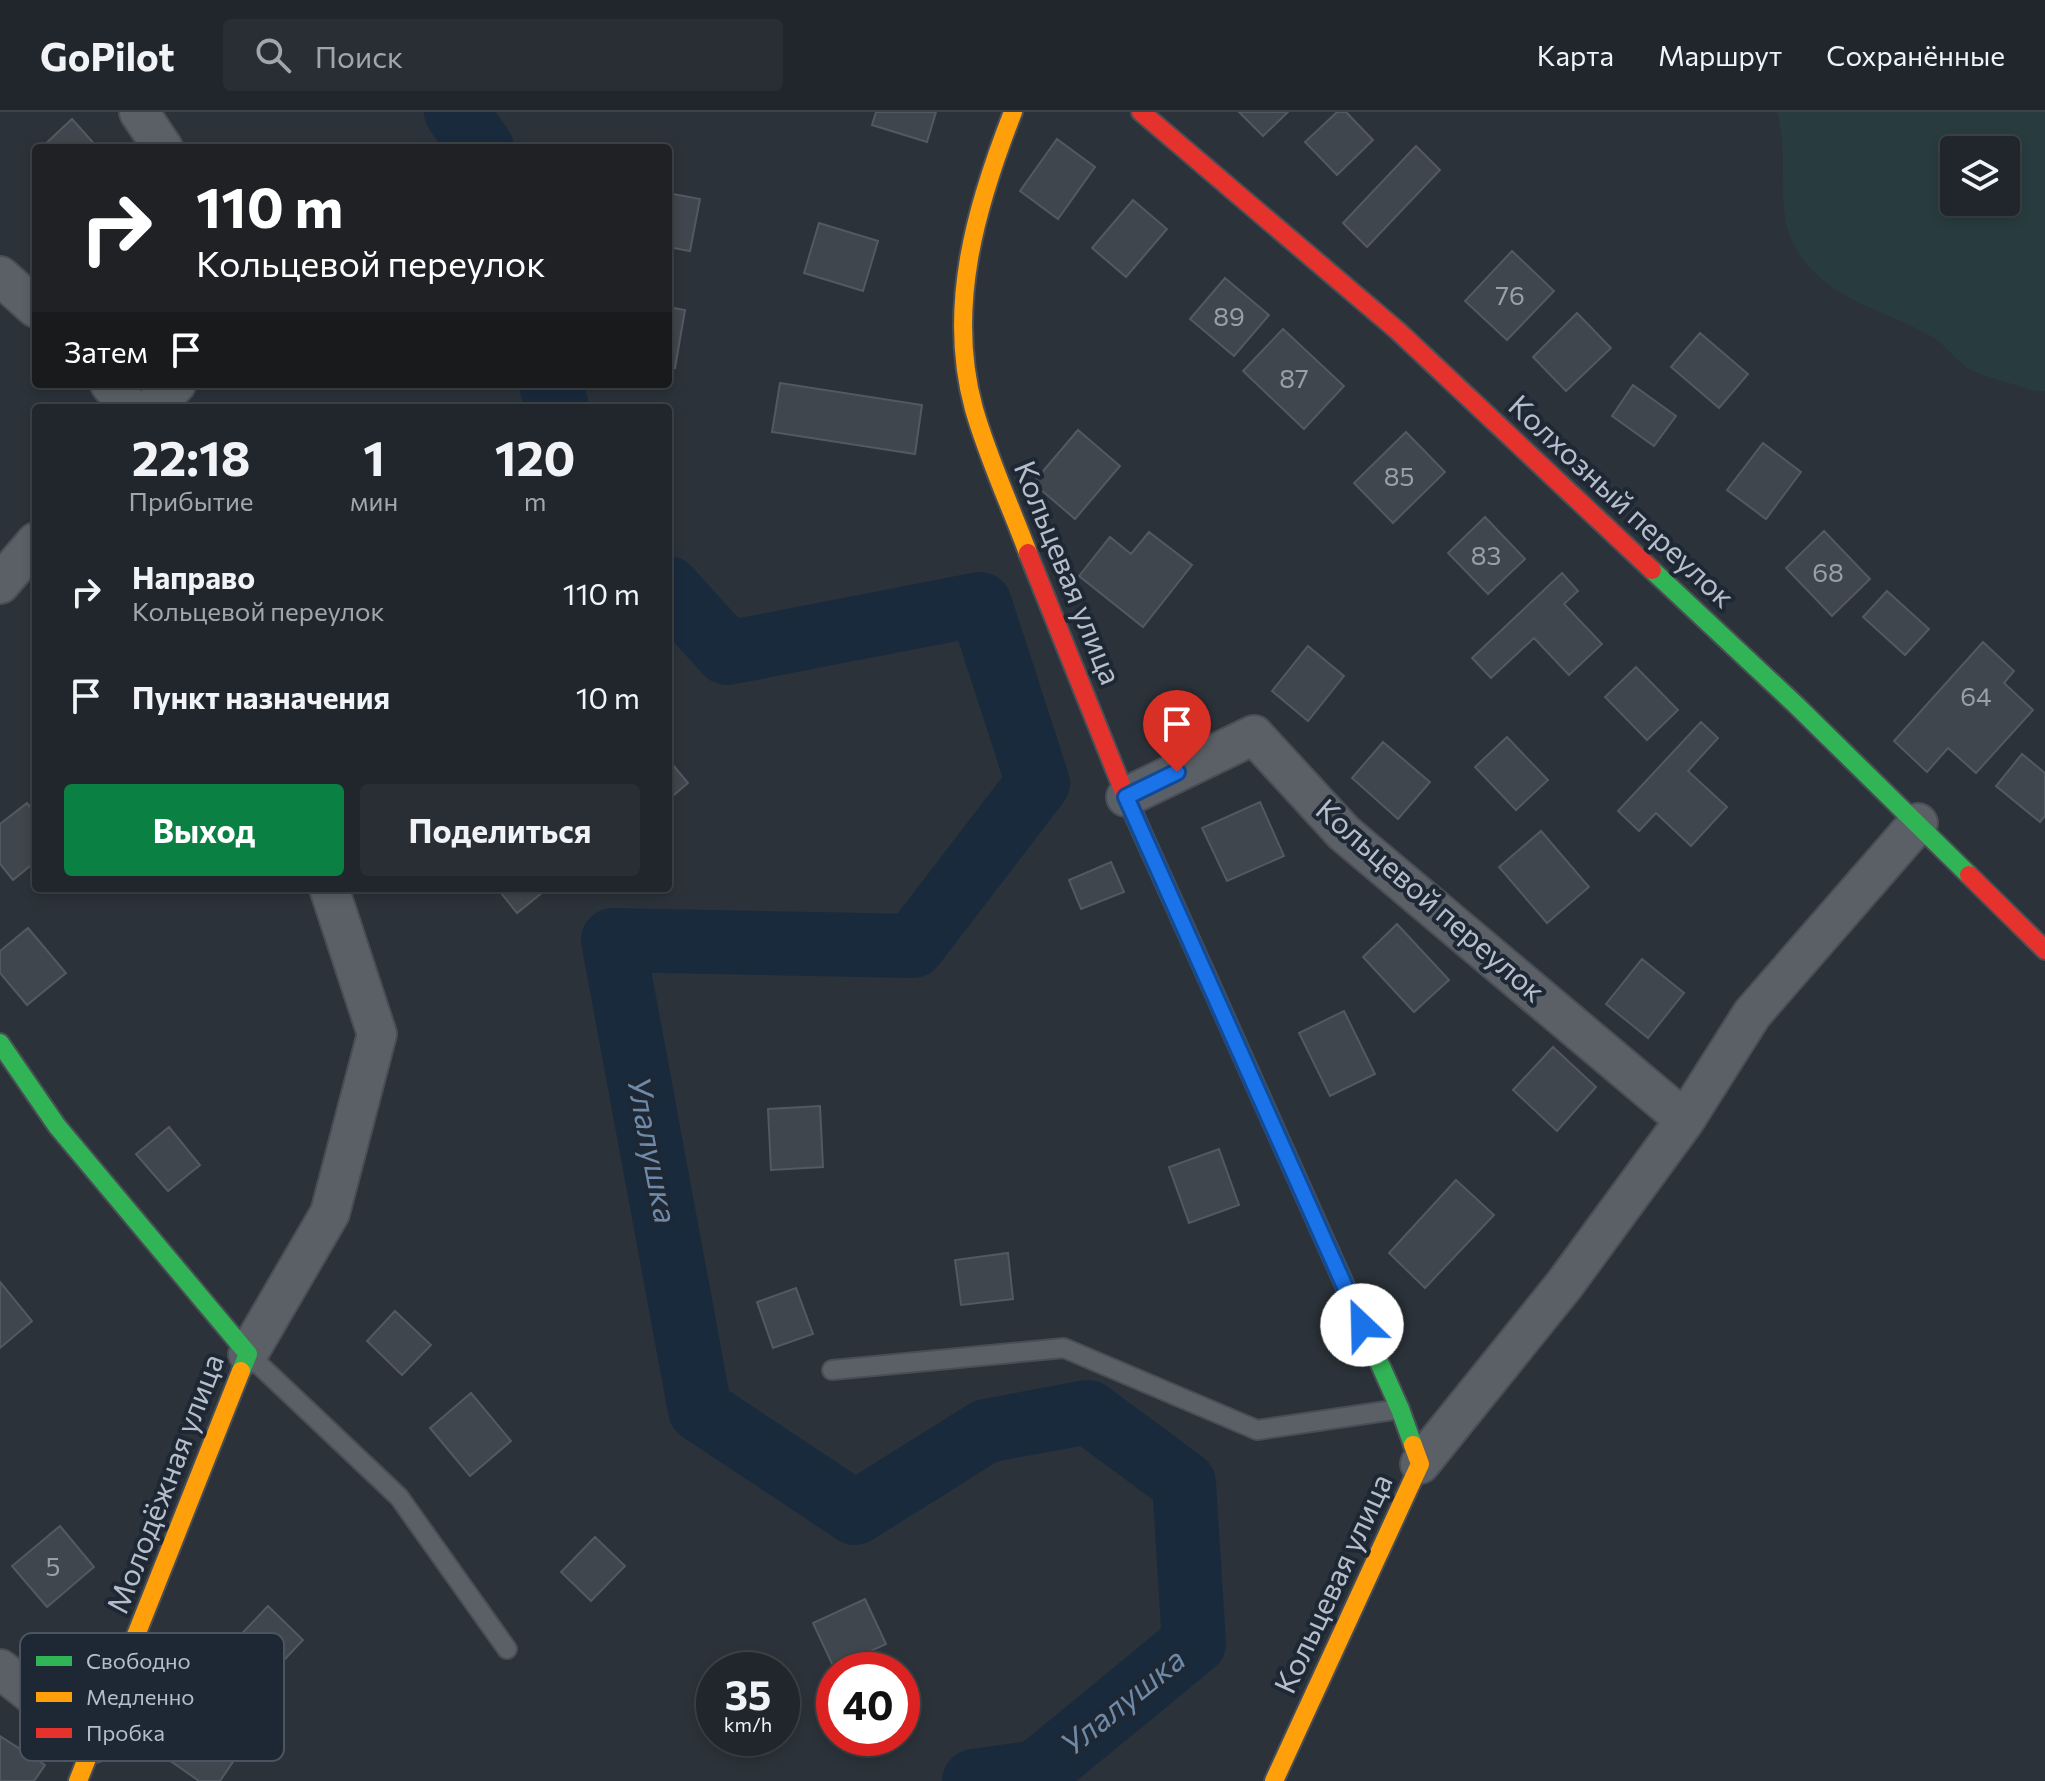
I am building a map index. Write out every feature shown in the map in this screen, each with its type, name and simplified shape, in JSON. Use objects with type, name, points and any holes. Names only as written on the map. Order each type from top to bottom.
[{"type":"street","points":[[139,112],[160,144]]},
{"type":"street","name":"Кольцевая улица","points":[[1013,112],[992,165],[966,264],[962,342],[974,409],[1126,797],[1400,1409],[1420,1464],[1274,1781]]},
{"type":"street","name":"Колхозный переулок","points":[[1141,112],[1398,331],[1796,705],[2045,950]]},
{"type":"street","points":[[0,276],[32,304]]},
{"type":"street","points":[[113,388],[127,404]]},
{"type":"street","points":[[156,404],[172,388]]},
{"type":"street","points":[[0,584],[32,547]]},
{"type":"street","name":"Кольцевой переулок","points":[[1126,797],[1254,735],[1344,833],[1685,1120]]},
{"type":"street","points":[[1420,1464],[1565,1284],[1685,1120],[1752,1014],[1918,823]]},
{"type":"street","points":[[248,1354],[330,1213],[377,1034],[330,892]]},
{"type":"street","name":"Молодёжная улица","points":[[0,1043],[57,1126],[248,1354],[138,1633]]},
{"type":"street","points":[[0,1669],[20,1685]]},
{"type":"street","name":"Молодёжная улица","points":[[78,1781],[86,1761]]},
{"type":"lane","points":[[832,1370],[1064,1348],[1257,1430],[1400,1409]]},
{"type":"lane","points":[[248,1354],[399,1497],[507,1649]]},
{"type":"green space","points":[[1777,112],[2045,112],[2045,391],[2035,391],[1966,367],[1929,335],[1848,297],[1813,272],[1789,233],[1784,205],[1782,143]]},
{"type":"building","points":[[876,112],[936,112],[927,142],[872,125]]},
{"type":"building","points":[[1239,112],[1288,112],[1263,136]]},
{"type":"building","points":[[1337,112],[1346,112],[1373,140],[1337,175],[1305,142]]},
{"type":"building","points":[[72,119],[94,144],[45,144]]},
{"type":"building","points":[[1057,139],[1095,167],[1058,219],[1020,191]]},
{"type":"building","points":[[1416,146],[1440,170],[1367,247],[1343,223]]},
{"type":"building","points":[[672,194],[700,199],[690,251],[672,248]]},
{"type":"building","points":[[1133,200],[1167,229],[1126,277],[1092,248]]},
{"type":"building","points":[[819,223],[878,241],[863,291],[804,273]]},
{"type":"building","points":[[1512,251],[1554,291],[1507,340],[1465,301]]},
{"type":"building","points":[[1225,278],[1269,315],[1234,356],[1190,319]]},
{"type":"building","points":[[672,308],[685,310],[675,368],[672,368]]},
{"type":"building","points":[[1577,313],[1611,348],[1566,391],[1533,357]]},
{"type":"building","points":[[1283,329],[1344,386],[1304,429],[1243,371]]},
{"type":"building","points":[[1700,333],[1748,374],[1719,408],[1671,367]]},
{"type":"building","points":[[780,383],[922,405],[915,454],[772,432]]},
{"type":"building","points":[[1633,385],[1676,416],[1654,446],[1612,416]]},
{"type":"building","points":[[1078,430],[1120,466],[1075,519],[1033,483]]},
{"type":"building","points":[[1406,432],[1445,472],[1393,523],[1354,483]]},
{"type":"building","points":[[1763,443],[1801,472],[1766,519],[1727,490]]},
{"type":"building","points":[[1485,517],[1525,559],[1488,594],[1448,553]]},
{"type":"building","points":[[1824,531],[1870,579],[1832,616],[1786,568]]},
{"type":"building","points":[[1149,532],[1192,565],[1143,627],[1079,576],[1110,537],[1131,554]]},
{"type":"building","points":[[1562,573],[1578,591],[1564,604],[1602,644],[1569,675],[1534,638],[1491,678],[1472,658]]},
{"type":"building","points":[[1887,591],[1929,629],[1905,655],[1863,617]]},
{"type":"building","points":[[1983,642],[2014,671],[2004,683],[2033,710],[1976,773],[1948,748],[1927,772],[1894,741]]},
{"type":"building","points":[[1308,646],[1344,676],[1308,721],[1272,691]]},
{"type":"building","points":[[1636,667],[1678,710],[1647,740],[1605,697]]},
{"type":"building","points":[[1701,722],[1718,738],[1688,771],[1727,807],[1691,846],[1656,813],[1639,831],[1618,811]]},
{"type":"building","points":[[1507,737],[1548,780],[1516,810],[1475,767]]},
{"type":"building","points":[[1383,742],[1430,782],[1398,819],[1352,778]]},
{"type":"building","points":[[2022,754],[2045,773],[2045,816],[2040,822],[1996,786]]},
{"type":"building","points":[[672,764],[688,783],[672,797]]},
{"type":"building","points":[[1260,802],[1284,856],[1227,881],[1202,828]]},
{"type":"building","points":[[27,803],[32,809],[32,864],[13,880],[0,864],[0,824]]},
{"type":"building","points":[[1541,831],[1589,887],[1547,923],[1499,867]]},
{"type":"building","points":[[1111,862],[1124,892],[1081,909],[1069,880]]},
{"type":"building","points":[[500,892],[543,892],[517,913]]},
{"type":"building","points":[[1397,924],[1449,980],[1414,1012],[1363,957]]},
{"type":"building","points":[[28,928],[66,973],[27,1005],[0,973],[0,951]]},
{"type":"building","points":[[1642,959],[1684,993],[1648,1038],[1606,1004]]},
{"type":"building","points":[[1344,1011],[1375,1074],[1330,1096],[1299,1033]]},
{"type":"building","points":[[1553,1047],[1596,1087],[1557,1131],[1513,1090]]},
{"type":"building","points":[[820,1106],[823,1167],[771,1170],[768,1109]]},
{"type":"building","points":[[169,1127],[200,1165],[168,1191],[136,1154]]},
{"type":"building","points":[[1219,1149],[1239,1205],[1189,1223],[1169,1167]]},
{"type":"building","points":[[1456,1180],[1494,1215],[1425,1288],[1389,1253]]},
{"type":"building","points":[[1008,1253],[1013,1299],[961,1305],[955,1260]]},
{"type":"building","points":[[0,1282],[32,1321],[0,1348]]},
{"type":"building","points":[[796,1288],[813,1334],[773,1348],[757,1302]]},
{"type":"building","points":[[395,1311],[431,1345],[402,1375],[367,1341]]},
{"type":"building","points":[[471,1393],[511,1441],[470,1476],[430,1428]]},
{"type":"building","points":[[60,1526],[94,1567],[47,1607],[12,1566]]},
{"type":"building","points":[[595,1537],[625,1566],[591,1601],[561,1572]]},
{"type":"building","points":[[865,1599],[886,1644],[869,1652],[827,1652],[813,1623]]},
{"type":"building","points":[[268,1606],[303,1640],[284,1660],[284,1633],[242,1633]]},
{"type":"building","points":[[0,1736],[20,1749],[20,1761],[39,1761],[45,1765],[34,1781],[0,1781]]},
{"type":"building","points":[[171,1761],[234,1761],[220,1781],[199,1781]]},
{"type":"waterway","name":"Улалушка","points":[[456,112],[479,144]]},
{"type":"waterway","name":"Улалушка","points":[[552,388],[556,404]]},
{"type":"waterway","name":"Улалушка","points":[[672,592],[727,653],[980,604],[1038,783],[913,946],[613,940],[700,1410],[855,1513],[986,1431],[1088,1412],[1184,1483],[1194,1643],[1037,1772],[974,1781]]},
{"type":"traffic: fast","points":[[1652,570],[1796,705],[1969,875]]},
{"type":"traffic: fast","points":[[1207,977],[1400,1409],[1413,1445]]},
{"type":"traffic: fast","points":[[0,1043],[57,1126],[248,1354],[241,1371]]},
{"type":"traffic: slow","points":[[1013,112],[977,221],[964,295],[963,333],[966,371],[974,409],[1028,553]]},
{"type":"traffic: slow","points":[[137,1633],[241,1371]]},
{"type":"traffic: slow","points":[[1274,1781],[1420,1464],[1413,1445]]},
{"type":"traffic: slow","points":[[78,1781],[86,1761]]},
{"type":"traffic: jam","points":[[1141,112],[1398,331],[1652,570]]},
{"type":"traffic: jam","points":[[1028,553],[1126,797],[1207,977]]},
{"type":"traffic: jam","points":[[1969,875],[2045,950]]},
{"type":"route","points":[[1177,772],[1126,797],[1362,1325]]}]
